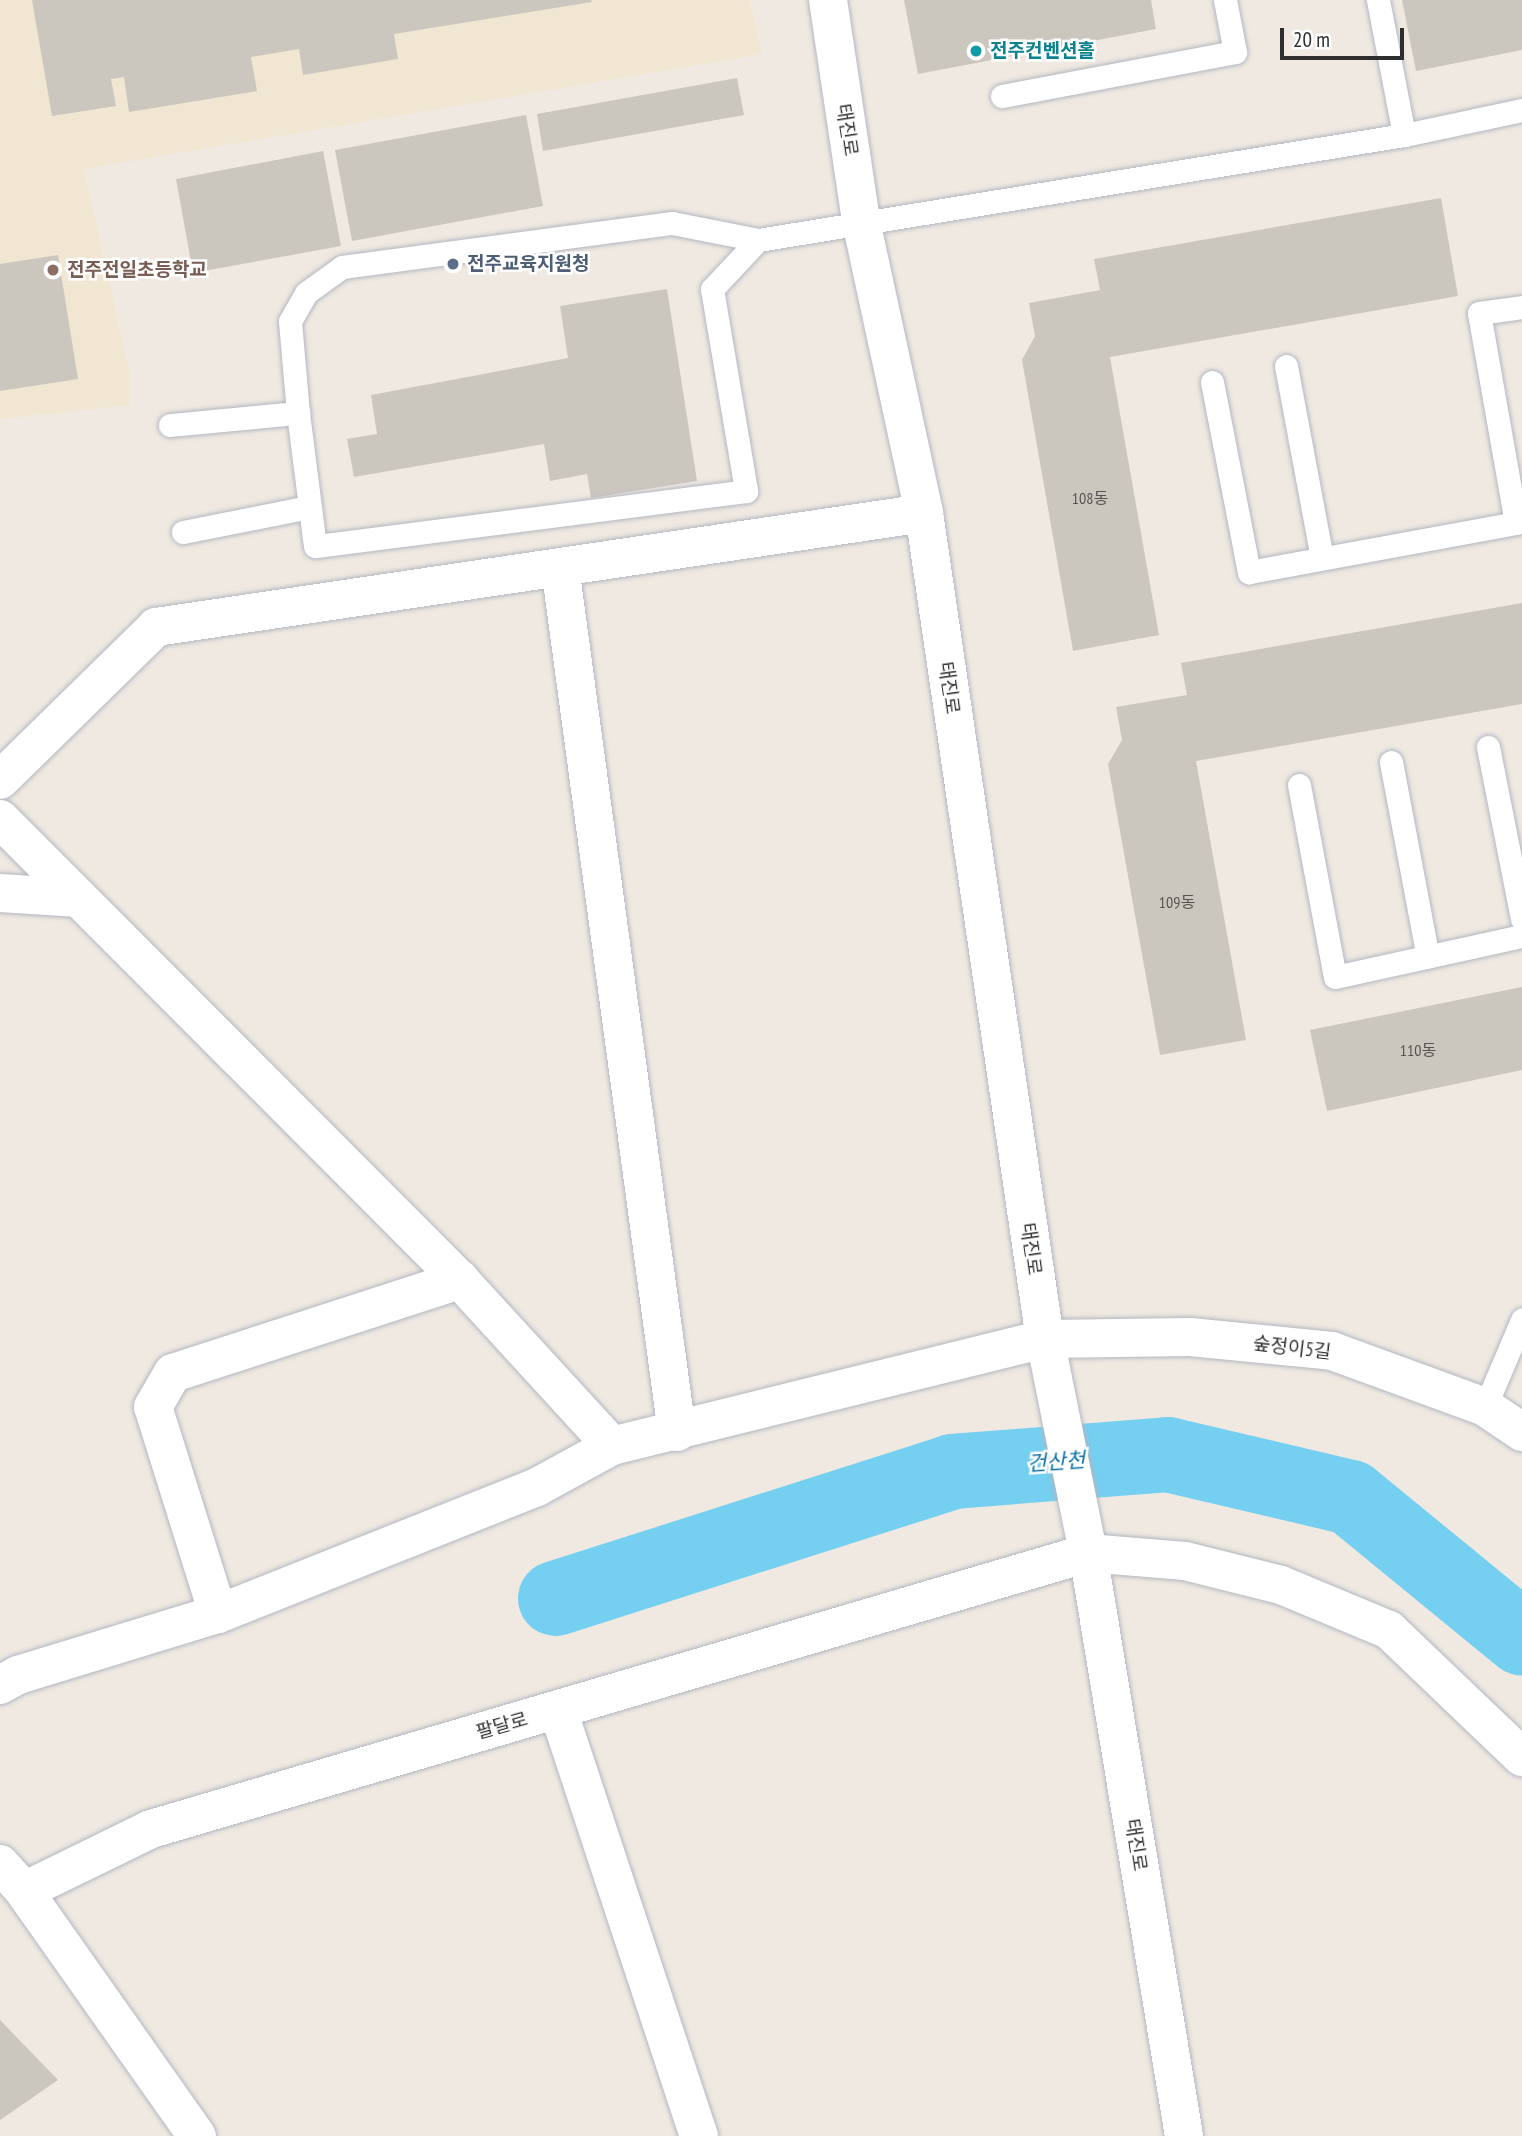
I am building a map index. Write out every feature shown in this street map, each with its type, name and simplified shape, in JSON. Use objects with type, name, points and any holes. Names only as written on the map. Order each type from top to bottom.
[{"type":"street","name":"태진로","points":[[828,0],[861,222],[924,513],[1045,1339],[1085,1535],[1184,2136]]},
{"type":"street","points":[[0,780],[156,627],[924,513]]},
{"type":"street","points":[[560,567],[677,1432]]},
{"type":"street","points":[[0,819],[460,1280],[612,1446]]},
{"type":"street","points":[[0,893],[79,898]]},
{"type":"street","points":[[218,1614],[153,1407],[173,1373],[460,1280]]},
{"type":"street","name":"숲정이5길","points":[[0,1685],[18,1675],[218,1614],[537,1487],[612,1446],[1045,1339],[1190,1337],[1332,1351],[1485,1407],[1522,1433]]},
{"type":"street","points":[[699,2136],[558,1710],[1085,1535],[1281,1585],[1389,1630],[1522,1757]]},
{"type":"street","name":"팔달로","points":[[197,2136],[12,1877],[151,1829],[558,1710]]},
{"type":"lane","points":[[1002,96],[1235,51],[1225,0]]},
{"type":"lane","points":[[1378,0],[1404,135]]},
{"type":"lane","points":[[758,240],[712,289],[746,491],[314,546],[290,321],[306,293],[342,267],[671,223],[758,240],[1404,135],[1522,110]]},
{"type":"lane","points":[[1212,382],[1249,572],[1519,523],[1479,313],[1522,307]]},
{"type":"lane","points":[[1286,366],[1322,558]]},
{"type":"lane","points":[[170,425],[298,414]]},
{"type":"lane","points":[[183,533],[309,508]]},
{"type":"lane","points":[[1488,747],[1522,919]]},
{"type":"lane","points":[[1391,762],[1428,957]]},
{"type":"lane","points":[[1299,785],[1335,977],[1522,936]]},
{"type":"lane","points":[[1485,1407],[1522,1320]]},
{"type":"shaded area","name":"전주전일초등학교","points":[[0,0],[750,0],[762,54],[84,169],[129,371],[130,405],[0,419]]},
{"type":"building","points":[[32,0],[592,2],[394,34],[398,59],[303,75],[299,49],[251,57],[257,91],[129,112],[124,77],[111,79],[116,106],[52,116]]},
{"type":"building","name":"전주컨벤션홀","points":[[904,0],[1151,0],[1156,29],[918,74]]},
{"type":"building","points":[[1402,0],[1522,0],[1522,50],[1416,71]]},
{"type":"building","points":[[737,78],[744,115],[543,151],[537,114]]},
{"type":"building","points":[[526,115],[543,206],[352,241],[335,150]]},
{"type":"building","points":[[323,151],[341,246],[193,273],[176,179]]},
{"type":"building","points":[[1441,198],[1458,296],[1110,357],[1159,635],[1073,651],[1022,360],[1035,336],[1029,303],[1100,290],[1094,259]]},
{"type":"building","points":[[58,255],[78,379],[0,391],[0,264]]},
{"type":"building","points":[[667,289],[697,481],[591,498],[587,474],[550,481],[544,444],[354,477],[347,439],[377,434],[371,395],[568,358],[560,306]]},
{"type":"building","points":[[1522,603],[1522,704],[1196,761],[1246,1040],[1160,1055],[1108,764],[1122,740],[1116,707],[1187,695],[1181,663]]},
{"type":"building","points":[[1522,987],[1522,1070],[1327,1111],[1310,1030]]},
{"type":"building","points":[[0,2020],[58,2080],[0,2120]]},
{"type":"waterway","name":"건산천","points":[[555,1598],[952,1471],[1167,1454],[1350,1497],[1522,1638]]},
{"type":"place","name":"전주컨벤션홀","points":[[976,51]]},
{"type":"place","name":"전주교육지원청","points":[[453,264]]},
{"type":"place","name":"전주전일초등학교","points":[[53,270]]}]
